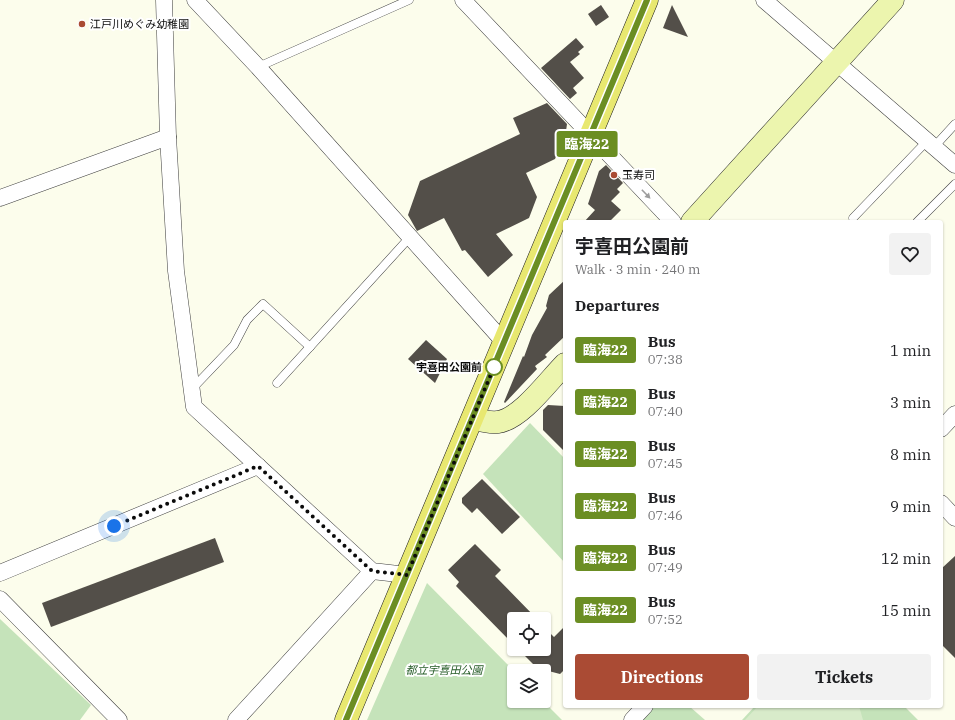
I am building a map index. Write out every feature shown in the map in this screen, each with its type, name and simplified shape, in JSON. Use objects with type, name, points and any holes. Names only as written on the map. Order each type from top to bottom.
[{"type":"main road","points":[[346,720],[474,418],[504,342],[647,0]]},
{"type":"street","points":[[164,0],[168,137],[176,271],[194,407],[372,571],[407,575]]},
{"type":"street","points":[[195,0],[258,67],[504,342]]},
{"type":"street","points":[[463,0],[671,220]]},
{"type":"street","points":[[764,0],[838,62],[955,165]]},
{"type":"street","points":[[694,220],[893,0]]},
{"type":"street","points":[[0,198],[168,137]]},
{"type":"street","points":[[474,418],[487,422],[499,422],[510,418],[525,407],[563,366]]},
{"type":"street","points":[[943,427],[955,414]]},
{"type":"street","points":[[0,574],[258,466]]},
{"type":"street","points":[[943,505],[955,518]]},
{"type":"street","points":[[236,720],[372,571]]},
{"type":"street","points":[[0,599],[119,720]]},
{"type":"street","points":[[632,720],[643,708]]},
{"type":"lane","points":[[258,67],[409,0]]},
{"type":"lane","points":[[852,218],[930,144],[955,124]]},
{"type":"lane","points":[[918,220],[955,184]]},
{"type":"lane","points":[[277,383],[410,237]]},
{"type":"lane","points":[[192,390],[234,345],[247,320],[263,304],[310,347]]},
{"type":"green space","points":[[530,423],[563,457],[563,561],[483,474]]},
{"type":"green space","name":"都立宇喜田公園","points":[[427,583],[507,664],[507,708],[550,708],[562,720],[367,720]]},
{"type":"green space","points":[[0,619],[91,705],[80,720],[0,720]]},
{"type":"green space","points":[[652,708],[691,708],[705,720],[641,720]]},
{"type":"green space","points":[[753,708],[906,708],[918,720],[742,720]]},
{"type":"green space","points":[[756,708],[860,708],[863,720],[745,720]]},
{"type":"building","points":[[601,5],[609,17],[596,26],[588,14]]},
{"type":"building","points":[[672,5],[688,37],[663,28]]},
{"type":"building","points":[[576,38],[584,47],[578,52],[580,54],[570,62],[584,78],[573,88],[577,93],[570,99],[541,68]]},
{"type":"building","points":[[547,103],[567,124],[566,131],[555,159],[526,173],[537,197],[529,218],[496,234],[513,255],[488,277],[465,250],[462,251],[444,218],[417,231],[408,215],[420,181],[520,134],[513,118]]},
{"type":"building","points":[[606,165],[623,183],[617,189],[620,192],[611,201],[621,210],[611,220],[586,220],[595,210],[588,204],[599,171]]},
{"type":"building","points":[[563,282],[563,338],[545,355],[547,357],[535,366],[537,369],[505,403],[504,402],[532,335],[547,308],[546,306],[549,295]]},
{"type":"building","points":[[426,340],[447,359],[435,383],[408,359]]},
{"type":"building","points":[[548,405],[563,406],[563,450],[543,430],[543,410]]},
{"type":"building","points":[[482,479],[520,517],[502,534],[477,508],[472,513],[462,503],[462,498]]},
{"type":"building","points":[[215,538],[224,562],[51,627],[42,603]]},
{"type":"building","points":[[475,544],[501,570],[495,576],[530,612],[507,612],[507,638],[456,586],[459,582],[448,570]]},
{"type":"building","points":[[955,556],[955,658],[943,646],[943,567]]},
{"type":"building","points":[[563,628],[563,671],[560,674],[551,672],[551,664],[533,664],[525,656],[551,656],[551,634],[554,637]]},
{"type":"bus line","name":"臨海22","points":[[346,720],[474,418],[504,342],[647,0]]},
{"type":"place","name":"江戸川めぐみ幼稚園","points":[[82,24]]},
{"type":"place","name":"玉寿司","points":[[614,175]]},
{"type":"place","name":"宇喜田公園前","points":[[494,367]]},
{"type":"route","points":[[114,526],[258,466],[372,571],[407,575],[474,418],[494,367]]}]
